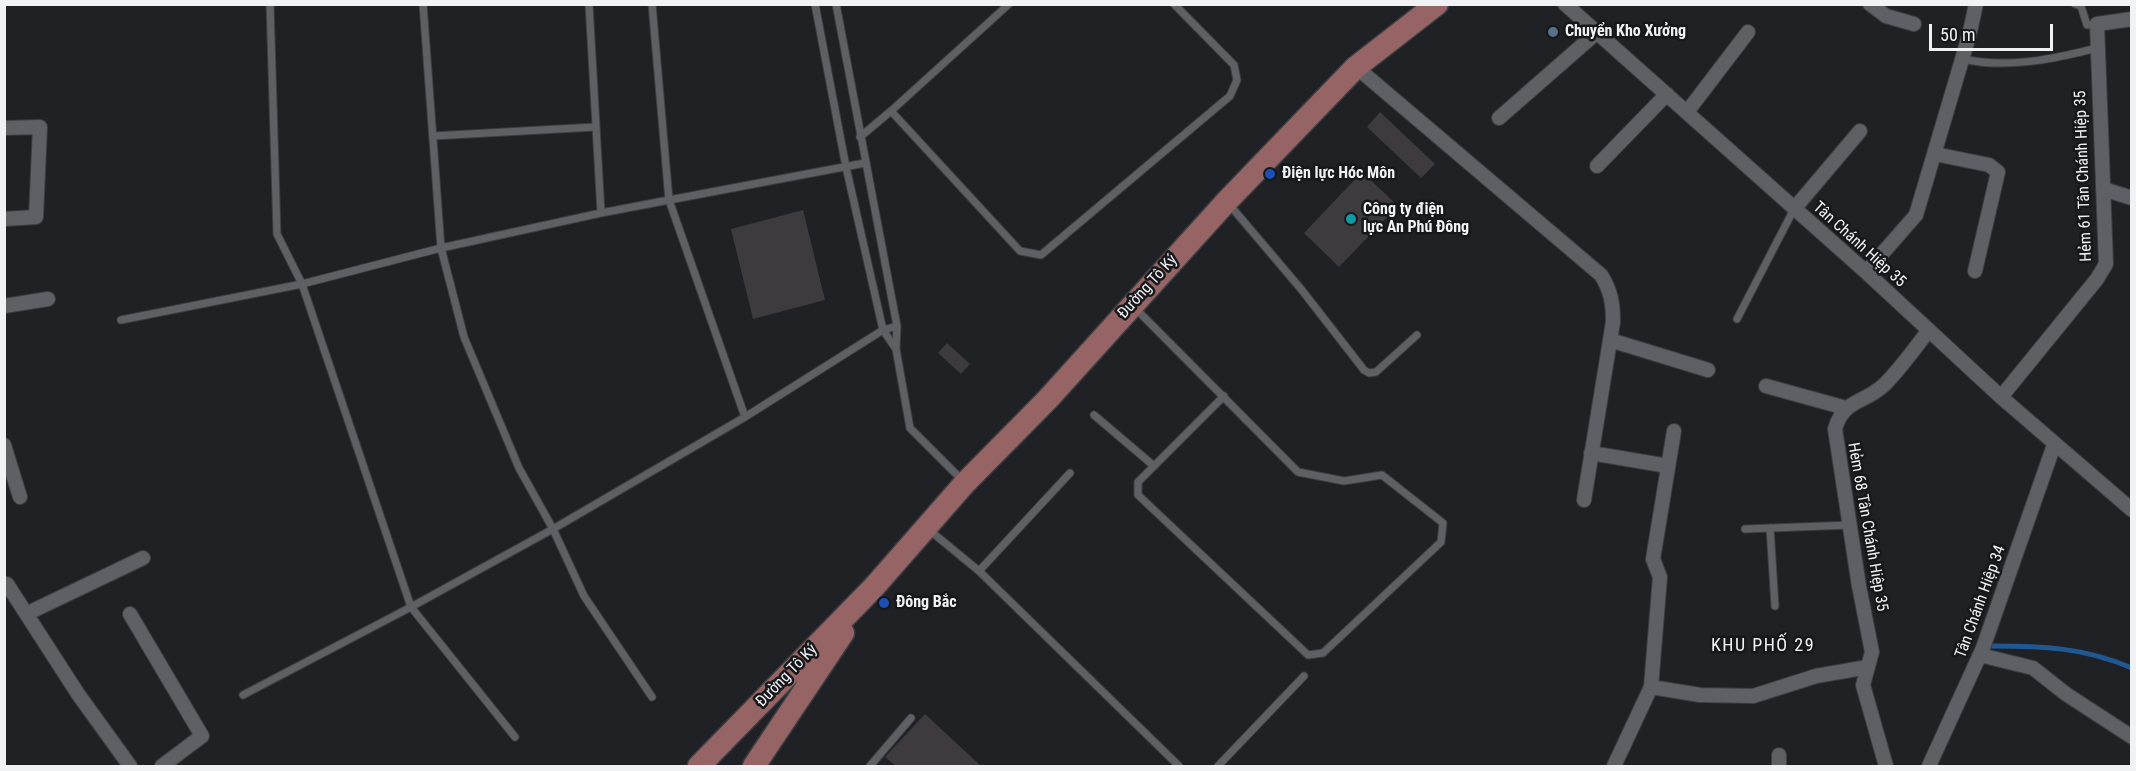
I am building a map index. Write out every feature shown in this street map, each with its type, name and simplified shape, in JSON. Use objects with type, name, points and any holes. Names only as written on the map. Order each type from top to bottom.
[{"type":"main road","name":"Đường Tô Ký","points":[[699,766],[874,586],[965,483],[1047,400],[1227,201],[1356,67],[1437,4]]},
{"type":"main road","name":"Đường Tô Ký","points":[[754,766],[874,586]]},
{"type":"street","name":"Tân Chánh Hiệp 35","points":[[1565,4],[1595,34],[1667,94],[1866,272],[2054,445],[2132,510]]},
{"type":"street","points":[[1870,4],[1886,16],[1914,24]]},
{"type":"street","points":[[1866,272],[1916,215],[1963,59],[1976,4]]},
{"type":"street","points":[[2097,24],[2132,19]]},
{"type":"street","name":"Hẻm 61 Tân Chánh Hiệp 35","points":[[2001,397],[2103,270],[2107,257],[2097,24]]},
{"type":"street","points":[[1687,112],[1748,32]]},
{"type":"street","points":[[1499,118],[1595,34]]},
{"type":"street","points":[[1356,67],[1601,275],[1612,295],[1613,315],[1610,340],[1584,500]]},
{"type":"street","points":[[1597,166],[1667,94]]},
{"type":"street","points":[[4,128],[40,127],[36,217],[4,219]]},
{"type":"street","points":[[1794,209],[1860,131]]},
{"type":"street","points":[[1935,154],[1989,165],[1998,172],[1975,271]]},
{"type":"street","points":[[2103,189],[2132,198]]},
{"type":"street","points":[[4,306],[48,299]]},
{"type":"street","points":[[1766,386],[1846,408],[1872,394],[1886,383],[1929,330]]},
{"type":"street","points":[[1610,340],[1708,370]]},
{"type":"street","name":"Hẻm 68 Tân Chánh Hiệp 35","points":[[1846,408],[1839,417],[1835,441],[1872,652],[1863,685],[1886,766]]},
{"type":"street","points":[[1614,766],[1651,687],[1660,577],[1653,559],[1674,431]]},
{"type":"street","points":[[4,445],[20,497]]},
{"type":"street","name":"Tân Chánh Hiệp 34","points":[[1929,766],[1980,655],[2054,445]]},
{"type":"street","points":[[1591,453],[1668,466]]},
{"type":"street","points":[[28,613],[143,558]]},
{"type":"street","points":[[7,584],[28,613],[78,694],[130,766]]},
{"type":"street","points":[[130,614],[202,736],[162,766]]},
{"type":"street","points":[[1980,655],[2033,668],[2066,694],[2132,737]]},
{"type":"street","points":[[1651,687],[1700,694],[1753,696],[1816,676],[1868,667]]},
{"type":"lane","points":[[270,4],[277,234],[302,284],[411,607],[515,737]]},
{"type":"lane","points":[[423,4],[441,248],[464,337],[519,468],[553,529],[584,596],[652,697]]},
{"type":"lane","points":[[589,4],[601,213]]},
{"type":"lane","points":[[652,4],[669,200],[745,417]]},
{"type":"lane","points":[[815,4],[840,123],[846,167],[883,330],[896,349]]},
{"type":"lane","points":[[836,4],[897,326],[896,349],[910,428],[965,483]]},
{"type":"lane","points":[[860,137],[1009,4]]},
{"type":"lane","points":[[891,111],[1020,251],[1041,255],[1230,96],[1237,80],[1234,66],[1174,4]]},
{"type":"lane","points":[[2075,4],[2080,6],[2087,26],[2097,24]]},
{"type":"lane","points":[[1963,59],[1984,64],[2005,63],[2060,57],[2097,48]]},
{"type":"lane","points":[[433,136],[595,127]]},
{"type":"lane","points":[[121,320],[302,284],[441,248],[601,213],[865,163]]},
{"type":"lane","points":[[1227,201],[1301,289],[1364,370],[1370,373],[1376,372],[1417,335]]},
{"type":"lane","points":[[1737,319],[1794,209]]},
{"type":"lane","points":[[1131,305],[1224,396],[1298,472],[1344,481],[1382,475],[1443,523],[1441,542],[1323,653],[1308,656],[1138,495],[1138,482],[1224,396]]},
{"type":"lane","points":[[243,695],[553,529],[745,417],[883,330],[897,326]]},
{"type":"lane","points":[[1094,415],[1154,466]]},
{"type":"lane","points":[[979,571],[1070,473]]},
{"type":"lane","points":[[1745,529],[1850,525]]},
{"type":"lane","points":[[926,527],[979,571],[1179,766]]},
{"type":"lane","points":[[1770,528],[1775,606]]},
{"type":"lane","points":[[1218,766],[1304,676]]},
{"type":"lane","points":[[870,766],[911,718]]},
{"type":"building","points":[[1380,112],[1435,164],[1421,178],[1367,127]]},
{"type":"building","name":"Công ty điện lực An Phú Đông","points":[[1362,172],[1398,206],[1339,267],[1304,233]]},
{"type":"building","points":[[803,210],[825,300],[753,319],[731,229]]},
{"type":"building","points":[[947,343],[970,364],[961,374],[938,353]]},
{"type":"building","points":[[925,714],[981,766],[896,766],[885,757]]},
{"type":"waterway","points":[[1990,646],[2062,649],[2096,656],[2132,668]]},
{"type":"place","name":"Chuyển Kho Xưởng","points":[[1553,32]]},
{"type":"place","name":"Điện lực Hóc Môn","points":[[1270,174]]},
{"type":"place","name":"Công ty điện lực An Phú Đông","points":[[1351,219]]},
{"type":"place","name":"Đông Bắc","points":[[884,603]]},
{"type":"district","name":"KHU PHỐ 29","points":[[1763,646]]}]
